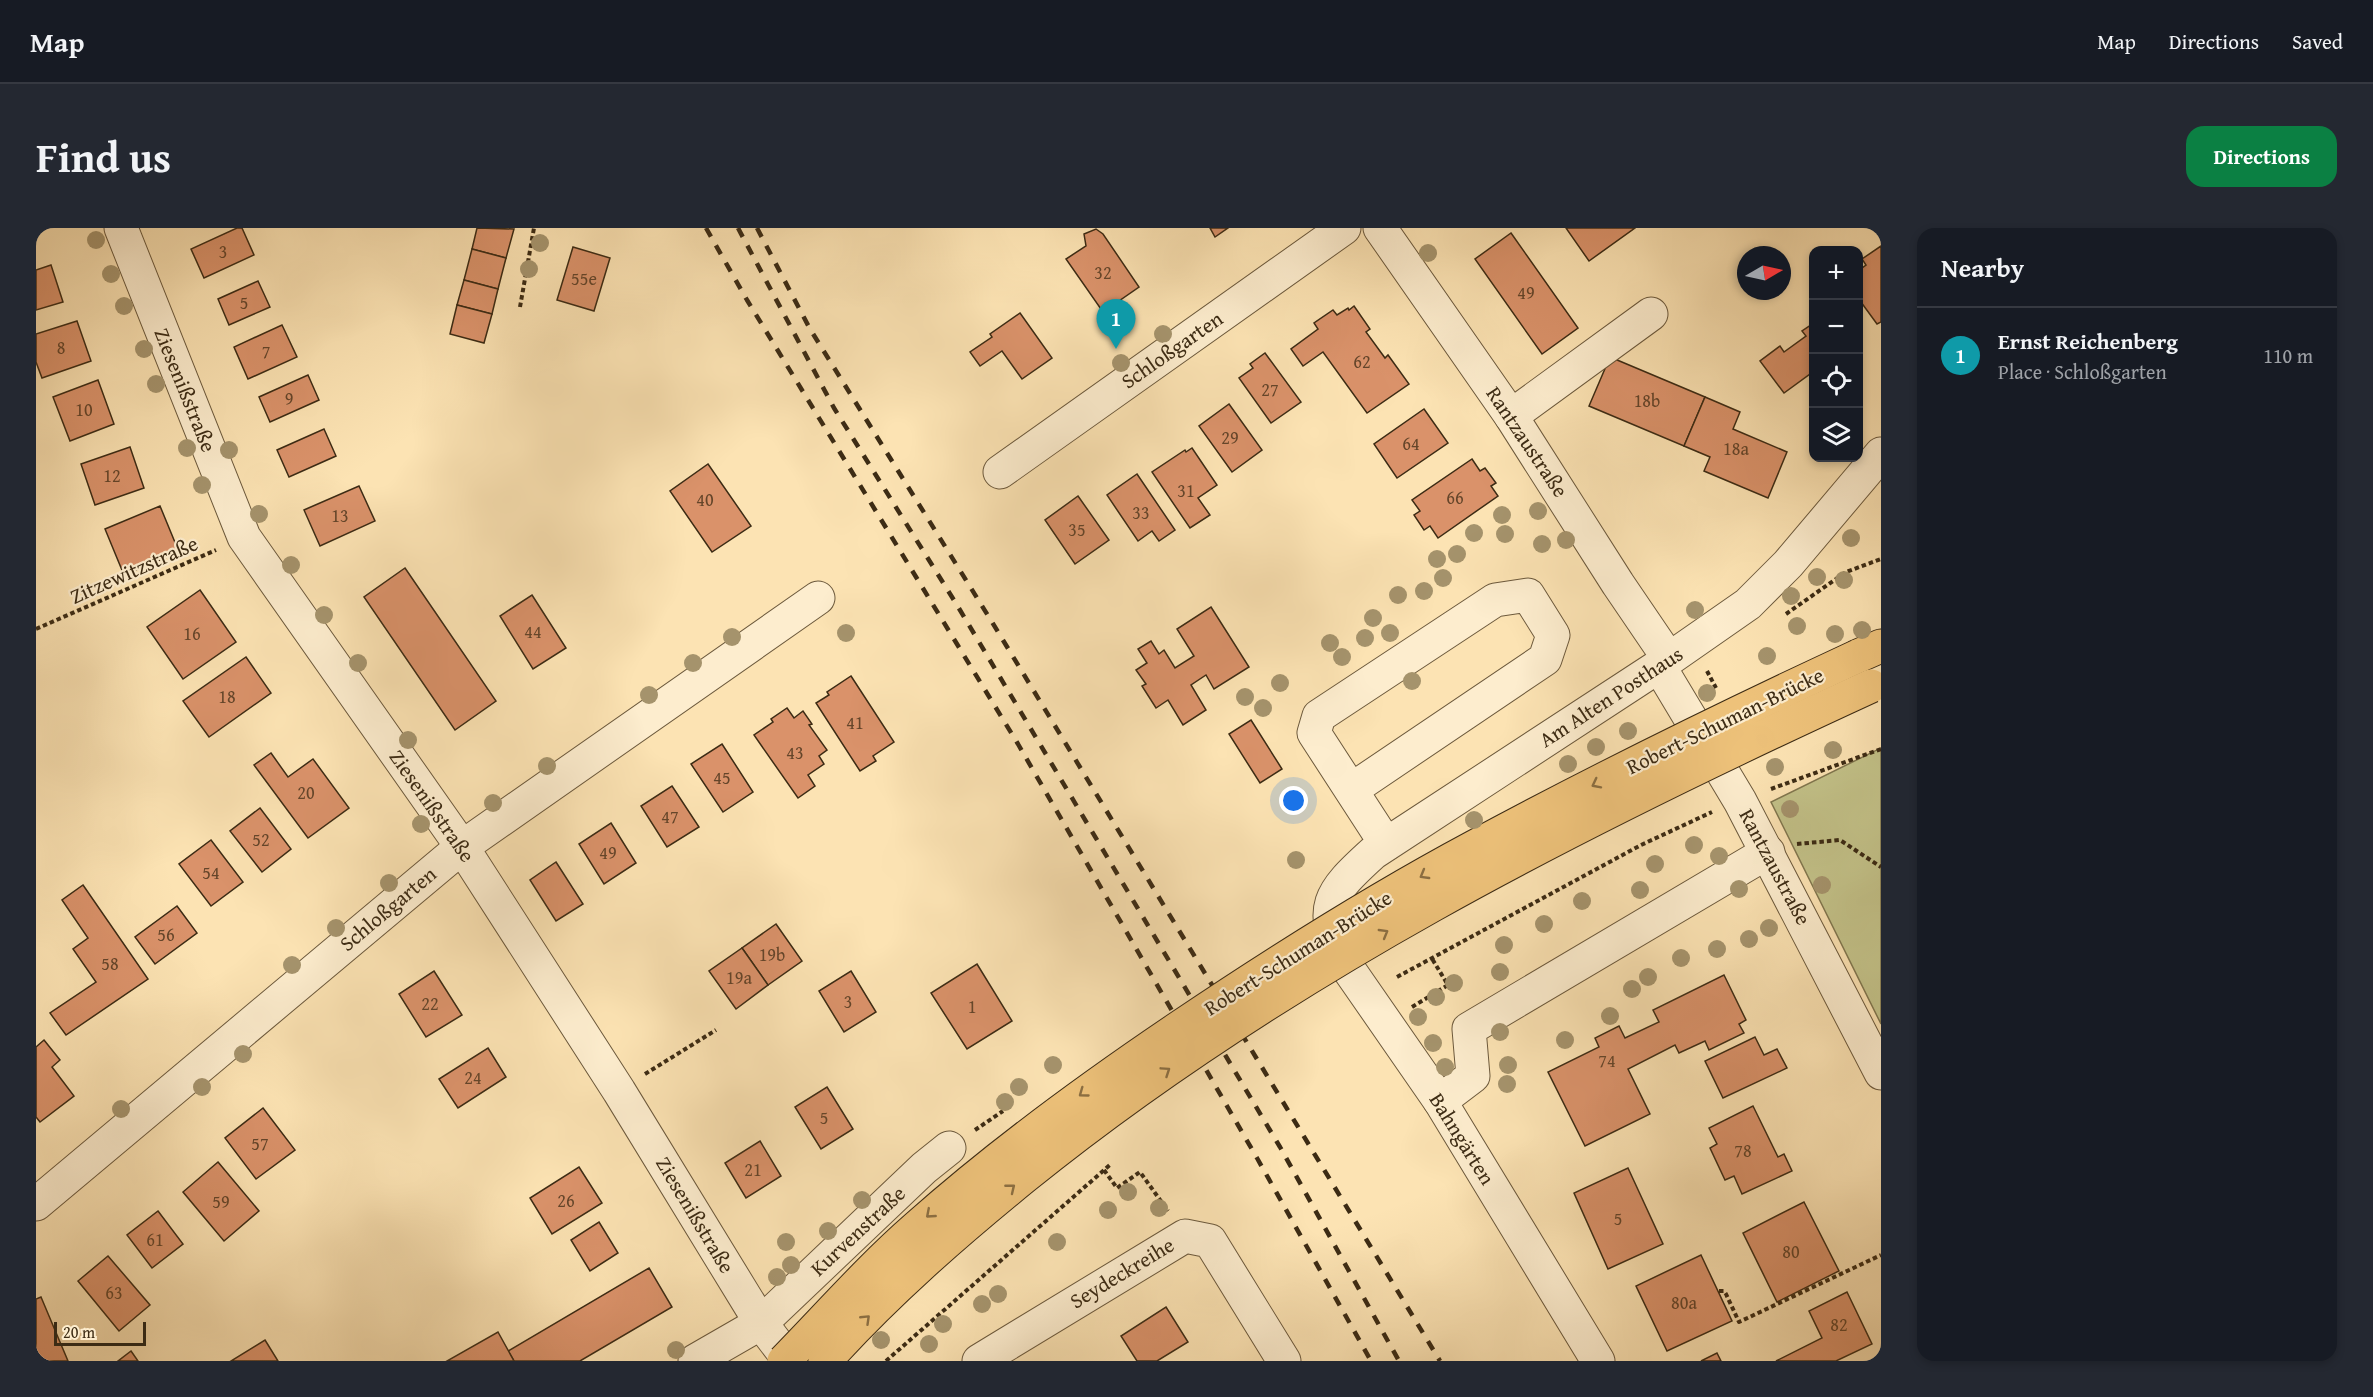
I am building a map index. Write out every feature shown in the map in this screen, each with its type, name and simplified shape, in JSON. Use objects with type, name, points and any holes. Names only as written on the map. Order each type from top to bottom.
[{"type":"main road","name":"Robert-Schuman-Brücke","points":[[784,1361],[913,1230],[969,1181],[1096,1083],[1239,987],[1472,848],[1771,697],[1870,651]]},
{"type":"main road","name":"Robert-Schuman-Brücke","points":[[825,1361],[881,1303],[983,1210],[1114,1107],[1261,1007],[1488,874],[1615,808],[1876,683]]},
{"type":"street","name":"Ziesenißstraße","points":[[121,228],[244,537],[462,847],[619,1091],[761,1323],[790,1361]]},
{"type":"street","name":"Schloßgarten","points":[[1000,472],[1344,228]]},
{"type":"street","name":"Rantzaustraße","points":[[1380,228],[1511,416],[1618,584],[1767,850],[1881,1073]]},
{"type":"street","points":[[1511,416],[1651,314]]},
{"type":"street","name":"Am Alten Posthaus","points":[[1328,918],[1332,899],[1344,878],[1373,853],[1664,663],[1748,604],[1788,564],[1881,454]]},
{"type":"street","points":[[1351,790],[1545,659],[1553,635],[1528,595],[1495,600],[1319,716],[1314,733],[1386,844]]},
{"type":"street","name":"Schloßgarten","points":[[36,1204],[462,847],[818,598]]},
{"type":"street","points":[[1440,1101],[1473,1076],[1469,1029],[1767,850]]},
{"type":"street","name":"Bahngärten","points":[[1328,918],[1334,943],[1345,964],[1440,1101],[1598,1361]]},
{"type":"street","name":"Kurvenstraße","points":[[695,1361],[761,1323],[924,1168],[949,1148]]},
{"type":"street","name":"Seydeckreihe","points":[[979,1361],[1185,1236],[1210,1241],[1284,1361]]},
{"type":"path","points":[[520,308],[534,228]]},
{"type":"path","name":"Zitzewitzstraße","points":[[36,629],[244,537]]},
{"type":"path","points":[[1778,620],[1846,572],[1881,559]]},
{"type":"path","points":[[1706,670],[1714,664]]},
{"type":"path","points":[[1771,789],[1881,749]]},
{"type":"path","points":[[1397,977],[1641,845],[1709,813]]},
{"type":"path","points":[[1767,850],[1840,840],[1881,867]]},
{"type":"path","points":[[1417,1004],[1448,985],[1431,957]]},
{"type":"path","points":[[619,1091],[716,1030]]},
{"type":"path","points":[[949,1148],[1012,1105]]},
{"type":"path","points":[[886,1361],[1111,1164]]},
{"type":"path","points":[[1104,1170],[1117,1188],[1140,1172],[1185,1236]]},
{"type":"path","points":[[1719,1291],[1724,1291],[1726,1294],[1739,1322],[1881,1256]]},
{"type":"shaded area","points":[[1881,748],[1881,1024],[1771,802]]},
{"type":"building","points":[[237,228],[242,228],[254,255],[204,278],[191,249]]},
{"type":"building","points":[[477,228],[514,229],[506,258],[472,249]]},
{"type":"building","points":[[1210,228],[1228,228],[1215,237]]},
{"type":"building","points":[[1566,228],[1635,228],[1589,261]]},
{"type":"building","points":[[1096,229],[1103,234],[1139,287],[1103,312],[1066,259],[1086,246],[1084,234]]},
{"type":"building","points":[[1511,233],[1578,328],[1542,354],[1475,259]]},
{"type":"building","points":[[1881,246],[1881,322],[1877,324],[1863,305],[1863,267],[1866,265],[1863,258]]},
{"type":"building","points":[[573,247],[610,258],[594,311],[557,300]]},
{"type":"building","points":[[472,249],[506,258],[498,289],[464,280]]},
{"type":"building","points":[[51,265],[63,302],[36,310],[36,270]]},
{"type":"building","points":[[464,280],[498,289],[492,314],[457,305]]},
{"type":"building","points":[[258,281],[270,307],[229,325],[218,299]]},
{"type":"building","points":[[457,305],[492,314],[484,343],[450,334]]},
{"type":"building","points":[[1354,306],[1370,329],[1366,332],[1385,358],[1388,355],[1409,384],[1367,413],[1323,352],[1303,366],[1291,349],[1318,329],[1314,323],[1333,310],[1337,315]]},
{"type":"building","points":[[1020,313],[1052,358],[1022,379],[1002,351],[980,366],[970,352],[992,337],[990,334]]},
{"type":"building","points":[[77,321],[91,361],[42,378],[36,362],[36,334]]},
{"type":"building","points":[[282,325],[297,357],[248,379],[234,347]]},
{"type":"building","points":[[1809,326],[1809,375],[1784,393],[1760,361],[1780,346],[1784,352],[1806,336],[1802,331]]},
{"type":"building","points":[[1265,353],[1301,402],[1271,423],[1239,378],[1253,368],[1250,364]]},
{"type":"building","points":[[1610,357],[1705,397],[1684,446],[1589,406]]},
{"type":"building","points":[[308,375],[319,400],[270,422],[259,397]]},
{"type":"building","points":[[98,380],[114,424],[70,441],[53,397]]},
{"type":"building","points":[[1705,397],[1740,412],[1733,429],[1787,452],[1768,498],[1704,471],[1710,457],[1684,446]]},
{"type":"building","points":[[1229,404],[1262,450],[1232,472],[1199,426]]},
{"type":"building","points":[[1424,409],[1448,443],[1397,478],[1374,444]]},
{"type":"building","points":[[324,429],[336,456],[289,477],[277,450]]},
{"type":"building","points":[[130,447],[144,488],[95,505],[81,464]]},
{"type":"building","points":[[1192,448],[1217,485],[1198,498],[1210,515],[1190,528],[1152,472],[1185,450],[1186,452]]},
{"type":"building","points":[[1472,459],[1480,471],[1485,468],[1496,483],[1491,486],[1498,496],[1438,538],[1430,526],[1424,530],[1414,515],[1420,511],[1412,500]]},
{"type":"building","points":[[708,464],[751,526],[712,552],[670,491]]},
{"type":"building","points":[[1137,474],[1175,530],[1159,541],[1152,531],[1138,541],[1107,495]]},
{"type":"building","points":[[359,486],[375,521],[320,546],[304,510]]},
{"type":"building","points":[[1078,496],[1109,540],[1075,564],[1045,520]]},
{"type":"building","points":[[160,506],[179,552],[124,575],[105,529]]},
{"type":"building","points":[[405,568],[496,701],[455,730],[364,597]]},
{"type":"building","points":[[200,590],[236,642],[183,679],[147,627]]},
{"type":"building","points":[[532,595],[566,648],[533,669],[500,616]]},
{"type":"building","points":[[1211,607],[1249,667],[1214,689],[1206,675],[1191,685],[1206,710],[1183,725],[1168,700],[1156,708],[1142,686],[1146,684],[1136,670],[1147,663],[1138,649],[1151,641],[1159,654],[1164,650],[1175,668],[1194,656],[1177,629]]},
{"type":"building","points":[[246,657],[271,693],[209,737],[183,701]]},
{"type":"building","points":[[851,676],[894,742],[873,756],[876,761],[860,771],[816,703],[829,695],[827,692]]},
{"type":"building","points":[[787,708],[794,718],[803,711],[812,724],[809,725],[827,750],[819,756],[824,764],[808,775],[815,786],[798,798],[754,735],[773,722],[771,719]]},
{"type":"building","points":[[1251,720],[1282,769],[1260,783],[1229,734]]},
{"type":"building","points":[[722,744],[753,792],[723,812],[691,764]]},
{"type":"building","points":[[271,753],[288,777],[313,759],[349,808],[308,838],[254,765]]},
{"type":"building","points":[[672,786],[699,827],[667,847],[641,806]]},
{"type":"building","points":[[260,808],[291,849],[262,872],[230,831]]},
{"type":"building","points":[[611,823],[636,863],[604,884],[579,844]]},
{"type":"building","points":[[211,840],[243,882],[211,906],[179,864]]},
{"type":"building","points":[[556,862],[583,904],[556,921],[530,880]]},
{"type":"building","points":[[83,885],[148,979],[66,1035],[50,1013],[96,982],[73,949],[88,938],[62,900]]},
{"type":"building","points":[[177,906],[197,933],[155,964],[135,937]]},
{"type":"building","points":[[776,924],[802,961],[768,985],[742,948]]},
{"type":"building","points":[[742,948],[768,985],[736,1009],[709,971]]},
{"type":"building","points":[[977,964],[1012,1021],[967,1049],[931,993]]},
{"type":"building","points":[[434,971],[462,1015],[426,1037],[399,994]]},
{"type":"building","points":[[851,971],[876,1012],[844,1032],[819,991]]},
{"type":"building","points":[[1724,975],[1746,1020],[1739,1024],[1744,1033],[1709,1050],[1705,1041],[1679,1053],[1675,1045],[1628,1069],[1650,1114],[1585,1146],[1548,1072],[1599,1047],[1595,1038],[1619,1026],[1625,1038],[1659,1022],[1653,1010]]},
{"type":"building","points":[[1755,1037],[1764,1055],[1777,1049],[1787,1068],[1723,1098],[1705,1061]]},
{"type":"building","points":[[44,1040],[60,1060],[52,1067],[74,1096],[40,1122],[36,1117],[36,1047]]},
{"type":"building","points":[[488,1048],[506,1077],[458,1108],[439,1079]]},
{"type":"building","points":[[827,1087],[853,1129],[821,1149],[795,1107]]},
{"type":"building","points":[[1753,1106],[1778,1157],[1784,1154],[1792,1171],[1742,1194],[1734,1176],[1725,1180],[1710,1148],[1717,1144],[1709,1128]]},
{"type":"building","points":[[263,1108],[295,1150],[256,1179],[225,1138]]},
{"type":"building","points":[[760,1141],[781,1176],[746,1198],[725,1163]]},
{"type":"building","points":[[218,1162],[259,1211],[224,1241],[183,1192]]},
{"type":"building","points":[[579,1167],[602,1203],[552,1234],[530,1198]]},
{"type":"building","points":[[1628,1168],[1663,1244],[1608,1269],[1574,1193]]},
{"type":"building","points":[[1804,1202],[1839,1271],[1777,1302],[1743,1233]]},
{"type":"building","points":[[158,1211],[183,1244],[152,1268],[127,1235]]},
{"type":"building","points":[[599,1222],[618,1253],[590,1271],[571,1240]]},
{"type":"building","points":[[1701,1255],[1732,1321],[1667,1351],[1636,1286]]},
{"type":"building","points":[[108,1256],[150,1305],[119,1331],[78,1281]]},
{"type":"building","points":[[649,1268],[672,1307],[580,1361],[514,1361],[508,1351]]},
{"type":"building","points":[[1847,1292],[1872,1344],[1836,1361],[1776,1361],[1822,1338],[1809,1311]]},
{"type":"building","points":[[41,1297],[68,1361],[36,1361],[36,1299]]},
{"type":"building","points":[[1166,1307],[1188,1342],[1157,1361],[1137,1361],[1121,1336]]},
{"type":"building","points":[[498,1332],[514,1361],[447,1361]]},
{"type":"building","points":[[265,1340],[278,1361],[231,1361]]},
{"type":"building","points":[[131,1351],[138,1361],[118,1361]]},
{"type":"building","points":[[1717,1353],[1721,1361],[1701,1361]]},
{"type":"railway","points":[[706,228],[747,300],[1018,744],[1257,1158],[1371,1361]]},
{"type":"railway","points":[[738,228],[834,408],[957,605],[1280,1147],[1399,1361]]},
{"type":"railway","points":[[757,228],[810,329],[992,622],[1440,1361]]},
{"type":"place","name":"Ernst Reichenberg","points":[[1116,349]]}]
